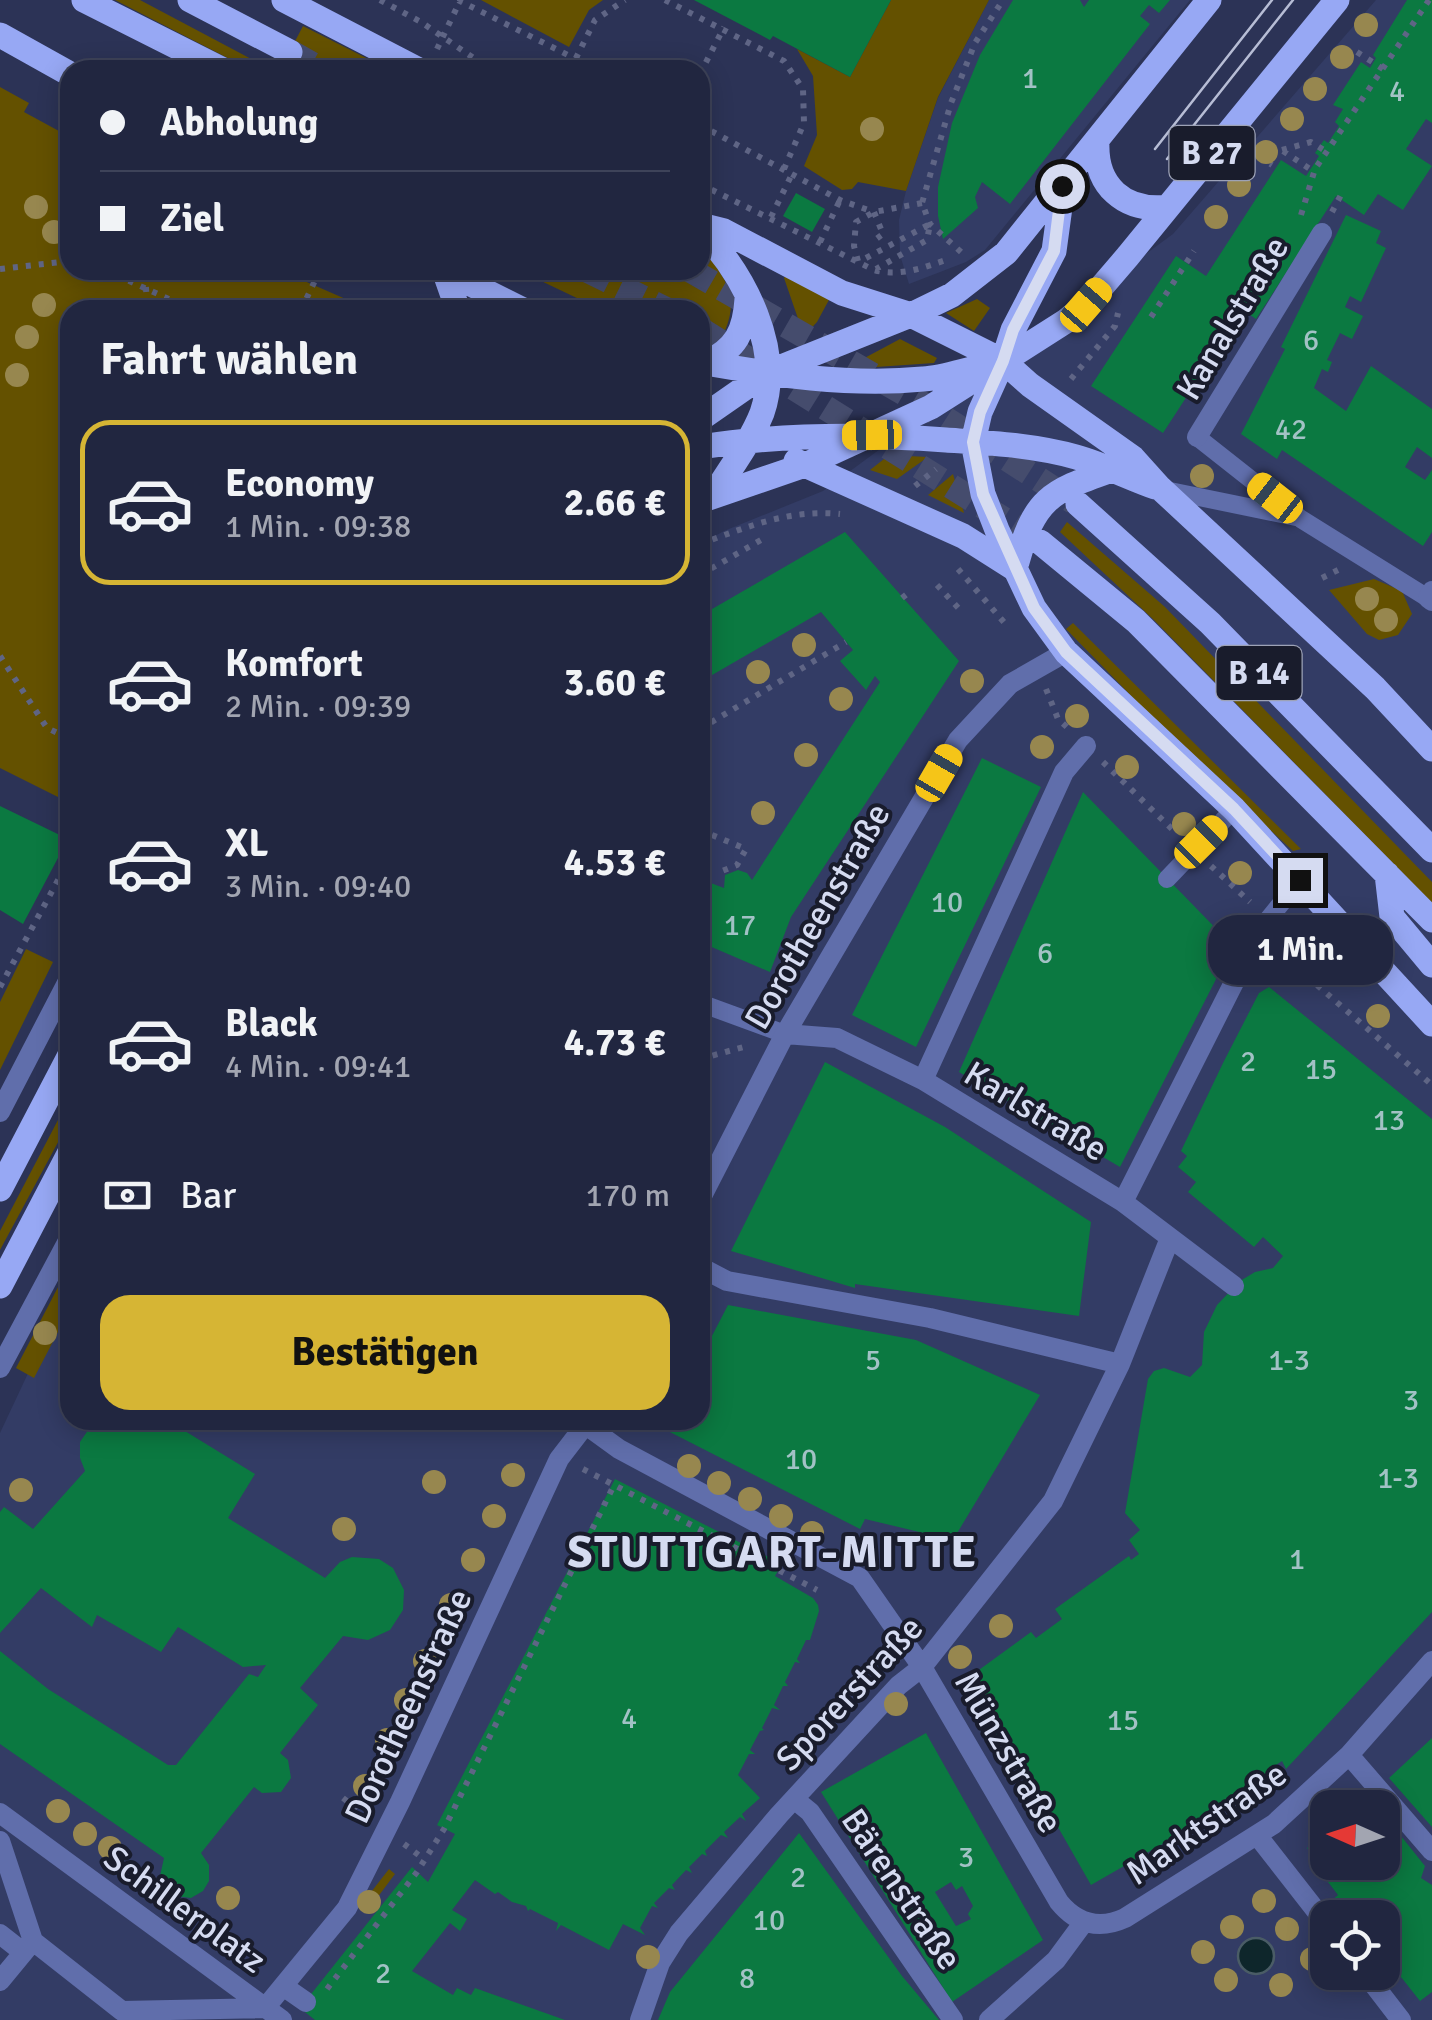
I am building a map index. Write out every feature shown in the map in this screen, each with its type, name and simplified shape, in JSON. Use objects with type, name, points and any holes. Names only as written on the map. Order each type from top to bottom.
[{"type":"main road","points":[[84,0],[203,60]]},
{"type":"main road","points":[[190,0],[290,52]]},
{"type":"main road","points":[[284,0],[400,60]]},
{"type":"main road","name":"B 27","points":[[710,410],[766,373],[952,294],[1006,253],[1209,0]]},
{"type":"main road","name":"B 27","points":[[710,496],[805,465],[930,407],[1086,305],[1338,0]]},
{"type":"main road","points":[[0,34],[60,68]]},
{"type":"main road","name":"B 27","points":[[1098,142],[1096,160],[1101,178],[1115,194],[1150,209],[1168,207]]},
{"type":"main road","points":[[1062,186],[1054,251],[1013,330],[980,412],[973,442],[983,494],[1016,569],[1034,608],[1066,652],[1234,809],[1432,1024]]},
{"type":"main road","name":"B 14","points":[[710,229],[724,231],[842,292],[910,315],[1003,361],[1030,385],[1133,458],[1160,488],[1375,688],[1432,749]]},
{"type":"main road","name":"B 14","points":[[710,240],[734,272],[767,351],[762,412],[710,494]]},
{"type":"main road","points":[[463,280],[503,300]]},
{"type":"main road","points":[[710,359],[734,344],[745,326],[747,299]]},
{"type":"main road","name":"B 27","points":[[710,364],[766,373],[925,380],[1003,361]]},
{"type":"main road","points":[[710,419],[962,536],[1016,569]]},
{"type":"main road","name":"B 27","points":[[710,445],[748,439],[872,435],[1016,446],[1078,458],[1160,488]]},
{"type":"main road","points":[[1016,569],[1026,529],[1041,505],[1062,488],[1110,471]]},
{"type":"main road","name":"B 14","points":[[1078,504],[1210,623],[1432,850]]},
{"type":"main road","name":"B 14","points":[[1040,542],[1136,622],[1432,920]]},
{"type":"main road","points":[[1386,874],[1392,917],[1432,965]]},
{"type":"main road","points":[[0,1189],[60,1074]]},
{"type":"main road","points":[[0,1286],[60,1171]]},
{"type":"street","name":"Kanalstraße","points":[[1197,437],[1322,232]]},
{"type":"street","name":"Dorotheenstraße","points":[[710,1180],[784,1034],[958,740],[1010,684],[1066,652]]},
{"type":"street","points":[[924,1080],[1064,772],[1086,746]]},
{"type":"street","points":[[1123,1202],[1262,927]]},
{"type":"street","points":[[0,1112],[60,996]]},
{"type":"street","name":"Karlstraße","points":[[784,1034],[837,1038],[924,1080],[1123,1202],[1234,1286]]},
{"type":"street","name":"Sporerstraße","points":[[640,2020],[660,1963],[679,1934],[794,1799],[899,1686],[922,1667],[1053,1501],[1120,1364],[1170,1238]]},
{"type":"street","points":[[0,1368],[60,1256]]},
{"type":"street","points":[[710,1273],[727,1281],[930,1318],[1120,1364]]},
{"type":"street","name":"Dorotheenstraße","points":[[273,2014],[283,1986],[346,1908],[559,1458],[579,1430]]},
{"type":"street","name":"Münzstraße","points":[[595,1430],[619,1449],[860,1578],[922,1667],[1059,1902],[1084,1922]]},
{"type":"street","name":"Marktstraße","points":[[1084,1922],[1106,1924],[1125,1918],[1274,1824],[1349,1756],[1432,1661]]},
{"type":"street","points":[[1349,1756],[1432,1851]]},
{"type":"street","name":"Bärenstraße","points":[[794,1799],[810,1812],[953,2020]]},
{"type":"street","name":"Schillerplatz","points":[[0,1813],[273,2014]]},
{"type":"street","points":[[1258,1835],[1310,1903]]},
{"type":"street","points":[[0,1841],[28,1947],[0,1981]]},
{"type":"street","points":[[989,2020],[1056,1960],[1084,1922]]},
{"type":"street","name":"Schillerplatz","points":[[0,1934],[28,1947],[118,2016],[273,2014]]},
{"type":"street","name":"Schillerplatz","points":[[283,1986],[305,2012]]},
{"type":"street","points":[[1378,1990],[1400,2020]]},
{"type":"lane","points":[[1197,437],[1301,518],[1431,596]]},
{"type":"lane","points":[[1160,488],[1301,518]]},
{"type":"lane","points":[[1167,879],[1234,809]]},
{"type":"lane","points":[[1262,927],[1300,880]]},
{"type":"lane","points":[[710,1007],[784,1034]]},
{"type":"path","points":[[380,0],[476,60]]},
{"type":"path","points":[[442,37],[459,0],[579,60]]},
{"type":"path","points":[[575,58],[594,20],[625,0]]},
{"type":"path","points":[[664,0],[724,27],[784,61],[803,89],[804,123],[784,169]]},
{"type":"path","points":[[710,189],[888,274],[916,270],[963,254],[930,224],[922,204],[951,103],[976,43],[1003,0]]},
{"type":"path","points":[[1298,224],[1315,169],[1429,0]]},
{"type":"path","points":[[707,60],[724,27]]},
{"type":"path","points":[[1357,52],[1382,70]]},
{"type":"path","points":[[710,130],[840,200],[874,212],[883,234],[872,242]]},
{"type":"path","points":[[1310,170],[1282,150],[1311,142],[1327,152]]},
{"type":"path","points":[[773,217],[792,174]]},
{"type":"path","points":[[820,242],[840,200]]},
{"type":"path","points":[[862,260],[854,246],[856,222],[874,212],[922,204]]},
{"type":"path","points":[[862,260],[930,224]]},
{"type":"path","points":[[874,270],[928,240],[930,224]]},
{"type":"path","points":[[1151,316],[1194,252]]},
{"type":"path","points":[[0,269],[60,262]]},
{"type":"path","points":[[134,280],[173,300]]},
{"type":"path","points":[[146,287],[147,300]]},
{"type":"path","points":[[1072,378],[1115,326]]},
{"type":"path","points":[[710,540],[768,519],[820,512]]},
{"type":"path","points":[[710,570],[766,537]]},
{"type":"path","points":[[958,568],[1037,666],[1058,718],[1251,902],[1262,927]]},
{"type":"path","points":[[937,585],[962,612]]},
{"type":"path","points":[[902,598],[912,590]]},
{"type":"path","points":[[710,723],[846,642]]},
{"type":"path","points":[[1,659],[47,728],[60,734]]},
{"type":"path","points":[[710,834],[746,849],[737,865],[722,871],[725,875]]},
{"type":"path","points":[[0,987],[60,876]]},
{"type":"path","points":[[1274,947],[1432,1085]]},
{"type":"path","points":[[305,2012],[417,1872],[444,1828],[614,1483],[817,1590]]},
{"type":"shaded area","points":[[115,0],[140,0],[253,60],[232,60]]},
{"type":"shaded area","points":[[481,0],[603,0],[589,10],[569,47]]},
{"type":"shaded area","points":[[891,0],[989,0],[938,97],[906,191],[858,182],[852,189],[842,190],[804,166],[817,135],[813,76],[797,49],[850,77]]},
{"type":"shaded area","points":[[989,0],[1190,0],[985,250],[966,262],[909,284],[900,255],[899,220],[906,191],[938,98]]},
{"type":"shaded area","points":[[1376,0],[1432,0],[1432,2020],[0,2020],[0,1433],[60,1305],[60,1430],[710,1430],[710,539],[823,491],[1173,234]]},
{"type":"shaded area","points":[[303,26],[370,60],[285,60]]},
{"type":"shaded area","points":[[0,87],[29,103],[24,112],[60,132],[60,280],[302,280],[348,300],[60,300],[60,798],[0,768]]},
{"type":"shaded area","points":[[710,259],[727,286],[731,308],[724,333],[710,340],[710,300],[581,300],[539,280],[710,280]]},
{"type":"shaded area","points":[[786,275],[830,298],[804,336],[784,278]]},
{"type":"shaded area","points":[[977,299],[990,308],[974,331],[946,313]]},
{"type":"shaded area","points":[[900,339],[937,358],[934,363],[862,368],[858,365],[857,362]]},
{"type":"shaded area","points":[[928,457],[897,479],[870,470],[884,459]]},
{"type":"shaded area","points":[[953,474],[964,513],[928,495]]},
{"type":"shaded area","points":[[1067,522],[1165,607],[1432,882],[1432,903],[1154,620],[1060,532]]},
{"type":"shaded area","points":[[1374,579],[1402,591],[1412,614],[1398,635],[1379,640],[1367,634],[1329,590]]},
{"type":"shaded area","points":[[1073,623],[1301,849],[1293,851],[1192,758],[1066,629]]},
{"type":"shaded area","points":[[26,949],[53,962],[0,1070],[0,1002]]},
{"type":"shaded area","points":[[60,1116],[60,1139],[0,1250],[0,1231]]},
{"type":"shaded area","points":[[60,1283],[60,1328],[34,1378],[16,1368]]},
{"type":"shaded area","points":[[389,1869],[395,1874],[368,1910],[361,1905]]},
{"type":"shaded area","points":[[1256,1938],[1269,1943],[1274,1956],[1269,1969],[1256,1974],[1243,1969],[1238,1956],[1243,1943]]},
{"type":"building","points":[[694,0],[891,0],[850,77]]},
{"type":"building","points":[[1013,0],[1080,0],[1084,7],[1089,0],[1170,0],[1159,13],[1149,5],[1140,16],[1150,24],[1010,204],[982,182],[975,197],[978,208],[943,239],[938,187],[952,123],[980,55]]},
{"type":"building","points":[[1407,0],[1432,0],[1432,123],[1426,119],[1406,149],[1432,166],[1403,210],[1378,194],[1364,215],[1336,196],[1256,319],[1243,310],[1163,433],[1091,386],[1176,256],[1206,276],[1281,160],[1306,176],[1319,156],[1315,153],[1324,140],[1328,143],[1339,126],[1335,122],[1343,109],[1333,105],[1361,62],[1370,68],[1376,58],[1373,55]]},
{"type":"building","points":[[796,193],[825,209],[812,232],[783,216]]},
{"type":"building","points":[[1346,215],[1381,231],[1376,243],[1386,248],[1361,302],[1350,296],[1345,307],[1363,316],[1352,339],[1340,333],[1327,360],[1332,362],[1328,372],[1322,369],[1314,388],[1346,411],[1371,366],[1432,409],[1432,458],[1417,447],[1405,467],[1425,480],[1432,470],[1432,532],[1423,546],[1282,450],[1277,459],[1241,434]]},
{"type":"building","points":[[845,532],[959,661],[791,917],[770,972],[710,946],[710,883],[724,888],[725,875],[738,870],[752,880],[880,682],[875,676],[866,690],[840,661],[853,650],[821,612],[710,676],[710,610]]},
{"type":"building","points":[[982,758],[1041,787],[916,1047],[852,1015]]},
{"type":"building","points":[[1083,792],[1233,946],[1120,1167],[959,1072]]},
{"type":"building","points":[[0,806],[60,835],[60,854],[23,924],[0,910]]},
{"type":"building","points":[[1269,987],[1432,1119],[1432,1612],[1286,1769],[1282,1761],[1273,1767],[1279,1777],[1091,1885],[1047,1808],[1041,1813],[1025,1785],[1031,1781],[1012,1749],[1006,1752],[972,1690],[979,1686],[972,1675],[1031,1632],[1036,1638],[1062,1619],[1055,1609],[1129,1556],[1131,1560],[1139,1554],[1129,1540],[1140,1530],[1125,1513],[1148,1379],[1154,1371],[1164,1368],[1190,1377],[1202,1365],[1204,1332],[1217,1305],[1240,1281],[1273,1268],[1283,1256],[1263,1237],[1254,1247],[1188,1192],[1196,1182],[1178,1167],[1187,1156],[1181,1151],[1223,1063],[1259,993]]},
{"type":"building","points":[[825,1062],[945,1127],[1091,1222],[1079,1316],[855,1284],[855,1288],[731,1251]]},
{"type":"building","points":[[728,1305],[916,1340],[1040,1395],[953,1540],[865,1519],[860,1529],[666,1430],[710,1430],[710,1340]]},
{"type":"building","points":[[88,1430],[183,1430],[255,1474],[228,1518],[325,1578],[340,1562],[352,1557],[379,1559],[393,1568],[404,1590],[403,1610],[390,1630],[368,1640],[343,1636],[300,1688],[318,1705],[280,1753],[288,1760],[291,1778],[281,1792],[262,1793],[254,1787],[201,1853],[209,1865],[209,1881],[203,1891],[191,1898],[175,1896],[164,1888],[160,1876],[164,1858],[0,1744],[0,1651],[48,1689],[168,1765],[176,1765],[249,1674],[258,1677],[266,1665],[243,1667],[178,1627],[161,1652],[97,1615],[92,1627],[41,1588],[0,1633],[0,1512],[4,1507],[33,1529],[85,1471],[80,1442]]},
{"type":"building","points":[[615,1479],[782,1564],[775,1576],[813,1598],[818,1605],[810,1640],[806,1640],[797,1659],[800,1663],[795,1662],[785,1682],[788,1686],[783,1686],[774,1705],[780,1710],[772,1708],[764,1730],[750,1750],[755,1754],[749,1754],[738,1775],[760,1798],[742,1814],[746,1821],[740,1817],[724,1832],[728,1838],[721,1835],[705,1851],[707,1856],[702,1854],[689,1867],[692,1873],[686,1870],[672,1885],[675,1890],[669,1888],[654,1903],[658,1908],[652,1906],[640,1928],[645,1935],[623,1924],[609,1950],[561,1925],[556,1931],[558,1923],[528,1911],[526,1906],[498,1892],[495,1894],[475,1880],[452,1910],[467,1919],[460,1931],[450,1923],[412,1971],[453,1995],[457,1988],[471,1995],[475,1988],[565,2020],[315,2020],[300,2008],[412,1867],[428,1882],[455,1834],[437,1825]]},
{"type":"building","points":[[926,1733],[1043,1940],[952,2002],[821,1792]],"holes":[[[951,1882],[956,1890],[962,1886],[973,1906],[968,1914],[971,1919],[956,1926],[935,1892]]]},
{"type":"building","points":[[1432,1738],[1432,1827],[1400,1790],[1389,1778]]},
{"type":"building","points":[[799,1833],[902,1976],[939,2020],[658,2020],[670,1992]]},
{"type":"building","points":[[1401,1836],[1425,1866],[1421,1878],[1432,1885],[1432,1992],[1420,2001],[1400,1976],[1400,1900],[1332,1900],[1338,1895],[1327,1880],[1400,1880]]},
{"type":"tunnel","points":[[290,52],[304,60]]},
{"type":"tunnel","points":[[607,280],[647,300]]},
{"type":"tunnel","points":[[707,280],[921,403],[1074,502]]},
{"type":"tunnel","points":[[710,335],[1040,542]]},
{"type":"tram line","points":[[1155,149],[1272,0]]},
{"type":"tram line","points":[[1167,159],[1293,0]]},
{"type":"district","name":"STUTTGART-MITTE","points":[[773,1551]]},
{"type":"route","points":[[1062,186],[1054,251],[1031,290],[980,412],[973,442],[983,494],[1034,608],[1066,652],[1234,809],[1300,880]]}]
